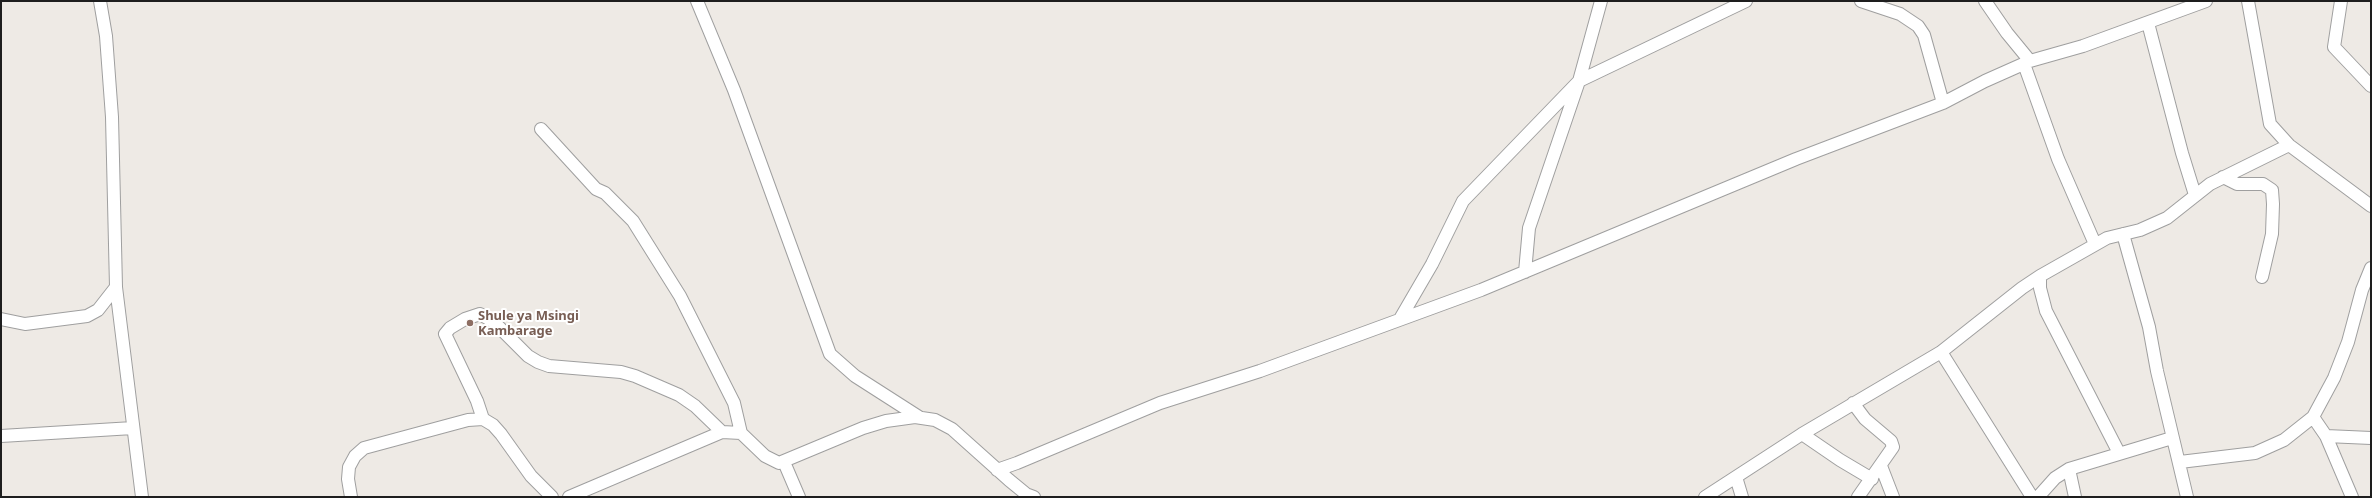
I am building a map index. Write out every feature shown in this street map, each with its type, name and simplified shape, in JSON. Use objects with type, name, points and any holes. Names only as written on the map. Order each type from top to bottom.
[{"type":"street","points":[[100,1],[106,36],[112,117],[116,287],[142,497]]},
{"type":"street","points":[[697,1],[734,90],[830,354],[855,376],[923,419]]},
{"type":"street","points":[[1525,272],[1530,228],[1578,81],[1601,1]]},
{"type":"street","points":[[1400,320],[1432,264],[1467,196],[1578,81],[1746,1]]},
{"type":"street","points":[[1862,1],[1900,14],[1918,26],[1924,35],[1943,103]]},
{"type":"street","points":[[1985,1],[2027,63],[2058,159],[2095,244]]},
{"type":"street","points":[[997,470],[1017,464],[1160,403],[1260,371],[1400,320],[1525,272],[1796,159],[1943,103],[1985,81],[2027,63],[2083,46],[2206,1]]},
{"type":"street","points":[[2248,1],[2268,115],[2275,131],[2289,146],[2371,206]]},
{"type":"street","points":[[2341,1],[2334,47],[2371,86]]},
{"type":"street","points":[[2148,23],[2182,153],[2195,195]]},
{"type":"street","points":[[541,129],[596,189],[605,193],[633,221],[680,296],[734,403],[741,433],[765,456],[779,463],[784,462],[874,424],[905,418],[923,419],[939,422],[952,429],[997,470],[1026,494],[1034,497]]},
{"type":"street","points":[[1705,497],[1802,434],[1941,352],[2040,276],[2095,244],[2168,218],[2195,195],[2224,177],[2289,146]]},
{"type":"street","points":[[2224,177],[2237,184],[2264,184],[2272,190],[2274,204],[2272,234],[2262,277]]},
{"type":"street","points":[[2123,234],[2149,327],[2172,438],[2180,462],[2187,497]]},
{"type":"street","points":[[2180,462],[2260,451],[2284,440],[2313,417],[2334,378],[2348,342],[2362,290],[2371,268]]},
{"type":"street","points":[[2040,276],[2040,288],[2046,311],[2119,452]]},
{"type":"street","points":[[1,319],[25,324],[87,316],[98,310],[116,287]]},
{"type":"street","points":[[483,419],[477,401],[445,334],[450,328],[465,319],[480,314],[494,322],[528,356],[538,362],[549,366],[621,372],[635,376],[679,395],[695,406],[722,432]]},
{"type":"street","points":[[1941,352],[2032,497]]},
{"type":"street","points":[[1853,403],[1865,419],[1893,444],[1881,466],[1858,497]]},
{"type":"street","points":[[2313,417],[2326,436],[2352,497]]},
{"type":"street","points":[[351,497],[348,479],[349,468],[355,456],[364,448],[468,420],[483,419],[493,425],[501,434],[531,476],[552,497]]},
{"type":"street","points":[[1,436],[133,428]]},
{"type":"street","points":[[569,497],[722,432],[741,433]]},
{"type":"street","points":[[1802,434],[1840,460],[1872,479]]},
{"type":"street","points":[[2326,436],[2371,438]]},
{"type":"street","points":[[2038,497],[2055,478],[2068,469],[2119,452],[2172,438]]},
{"type":"street","points":[[784,462],[799,497]]},
{"type":"street","points":[[1881,466],[1893,497]]},
{"type":"street","points":[[2068,469],[2075,497]]},
{"type":"street","points":[[1736,477],[1742,497]]},
{"type":"place","name":"Shule ya Msingi Kambarage","points":[[470,323]]}]
